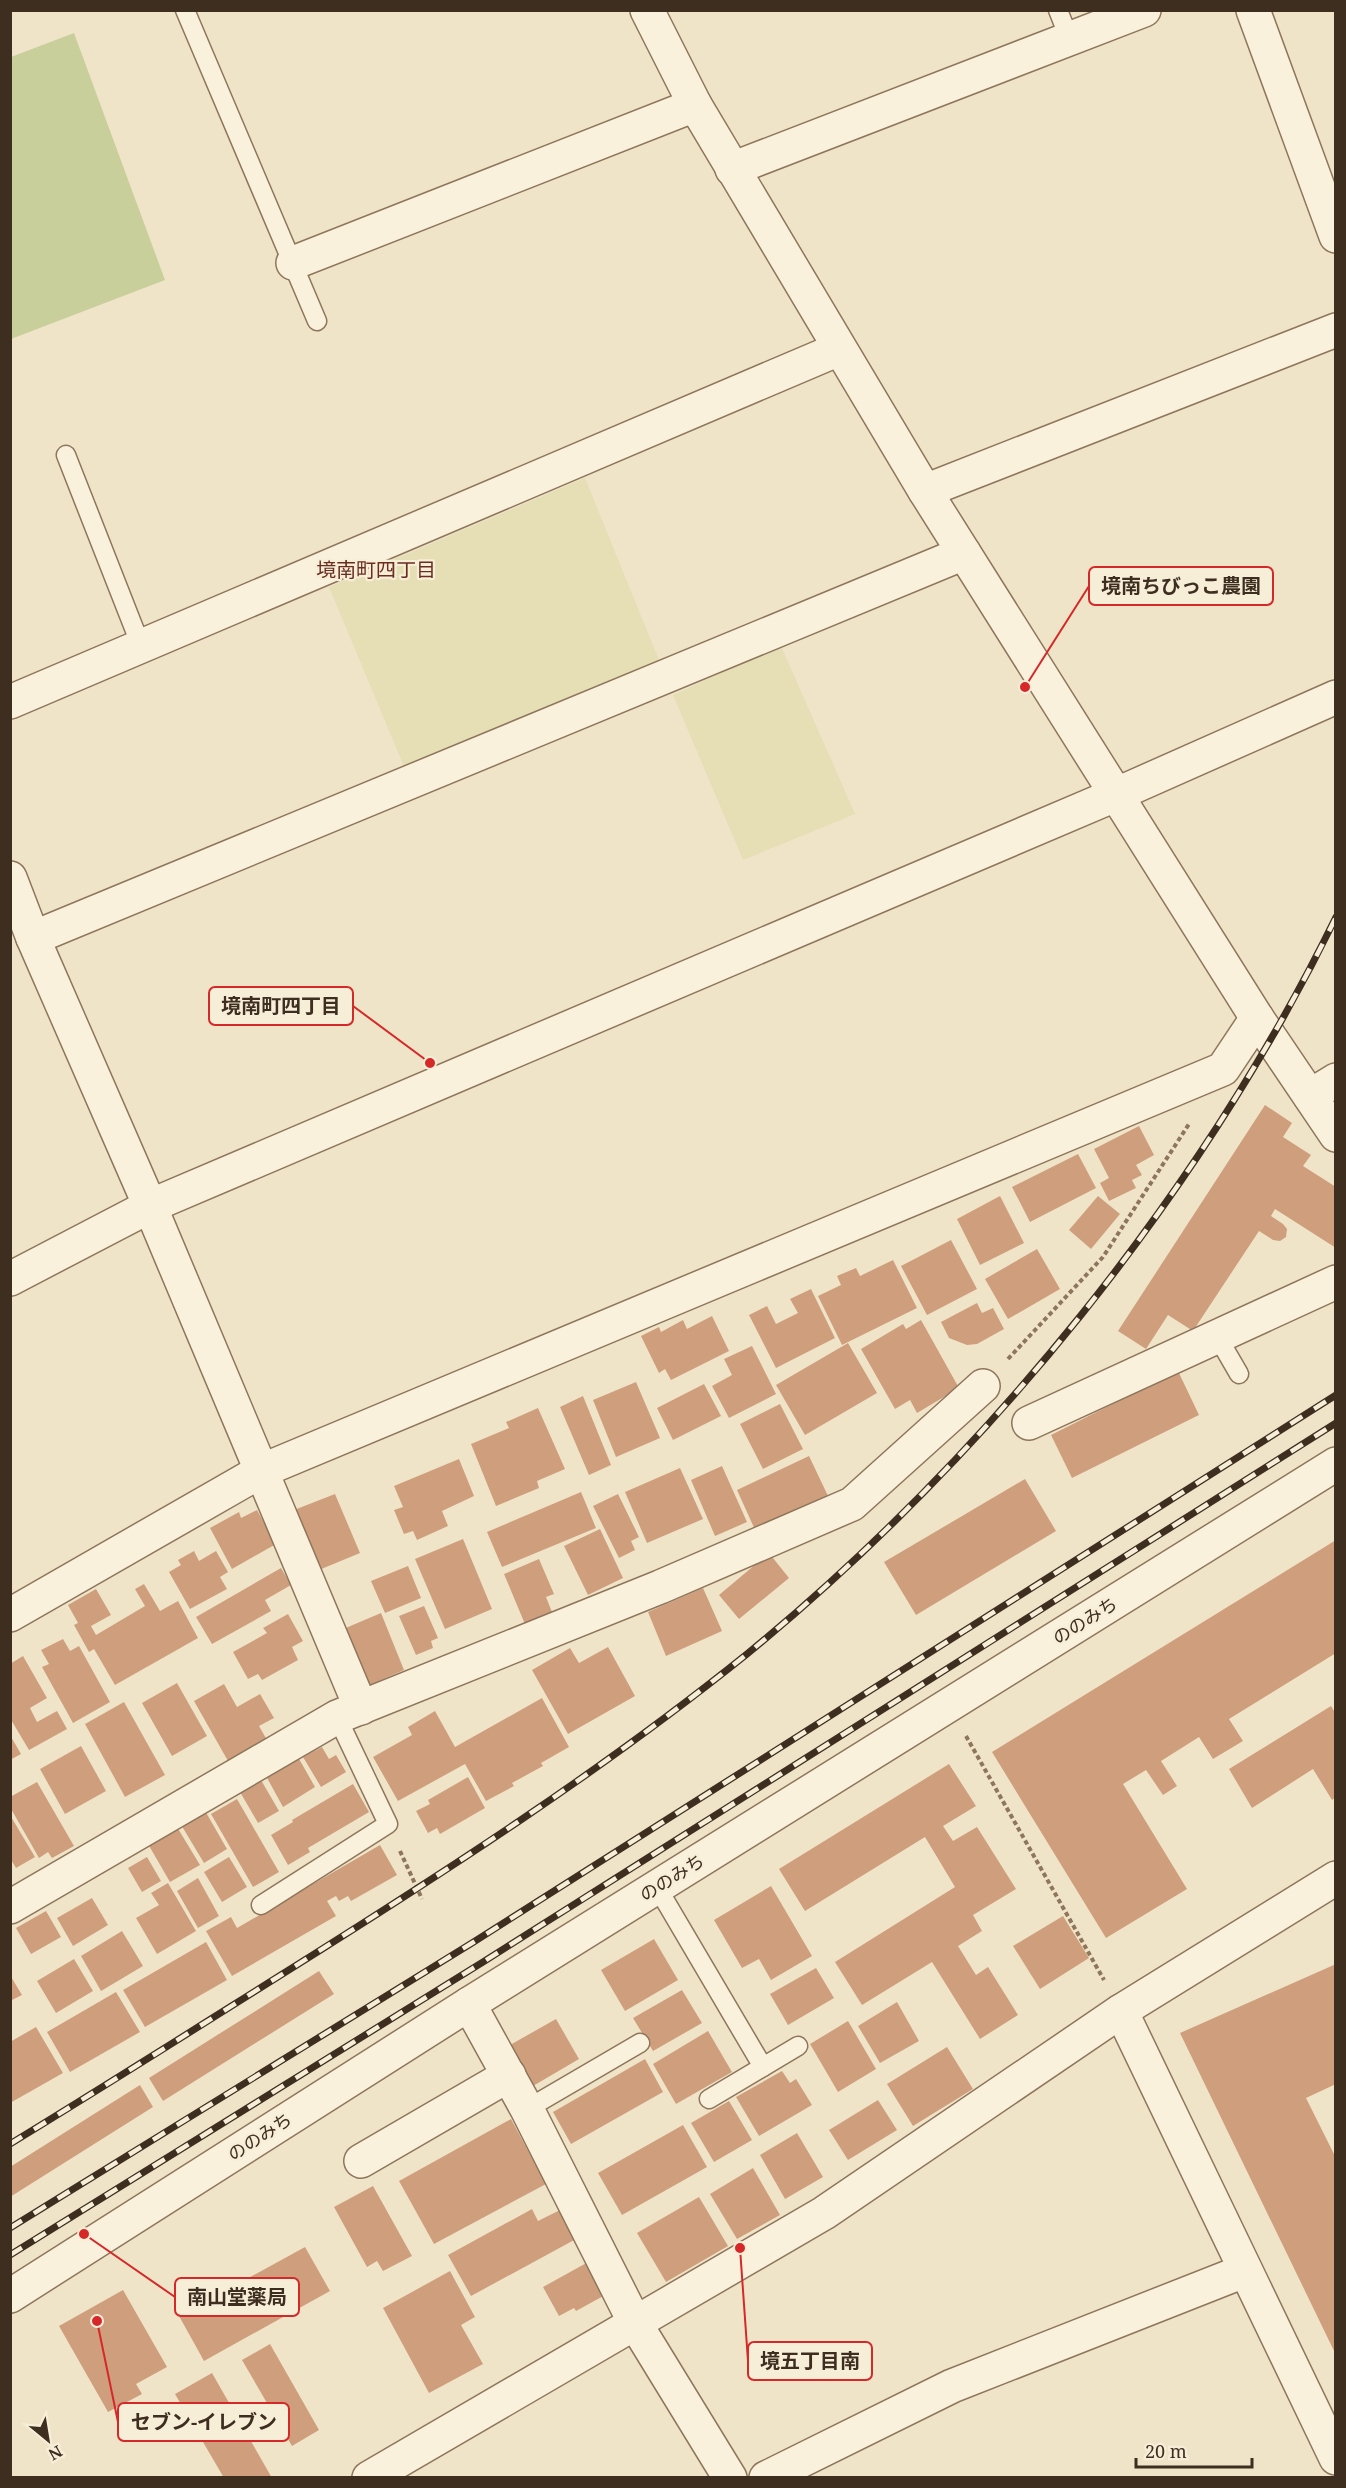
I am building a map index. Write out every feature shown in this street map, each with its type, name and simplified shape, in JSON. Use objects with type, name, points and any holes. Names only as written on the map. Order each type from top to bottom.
[{"type":"street","points":[[647,10],[695,105],[838,349],[1115,795],[1257,1018],[1323,1088],[1335,1135]]},
{"type":"street","points":[[732,169],[1064,24],[1144,10]]},
{"type":"street","points":[[1253,10],[1335,236]]},
{"type":"street","points":[[292,263],[695,105]]},
{"type":"street","points":[[925,491],[1335,330]]},
{"type":"street","points":[[10,702],[838,349]]},
{"type":"street","points":[[33,938],[964,553]]},
{"type":"street","points":[[10,1279],[150,1206],[1115,795],[1335,697]]},
{"type":"street","points":[[10,878],[33,938],[150,1206],[261,1471],[349,1713]]},
{"type":"street","points":[[10,1614],[261,1471],[1223,1069],[1257,1018]]},
{"type":"street","points":[[1029,1423],[1335,1282]]},
{"type":"street","points":[[10,1907],[349,1713],[660,1587],[852,1504],[982,1386]]},
{"type":"street","name":"ののみち","points":[[10,2296],[468,2004],[1335,1464]]},
{"type":"street","points":[[369,2478],[824,2213],[1121,2011],[1335,1878]]},
{"type":"street","points":[[468,2004],[527,2109],[635,2323],[730,2478]]},
{"type":"street","points":[[1121,2011],[1335,2458]]},
{"type":"street","points":[[361,2161],[509,2075]]},
{"type":"street","points":[[766,2478],[952,2386],[1244,2271]]},
{"type":"lane","points":[[185,10],[317,321]]},
{"type":"lane","points":[[66,455],[141,646]]},
{"type":"lane","points":[[1217,1336],[1239,1374]]},
{"type":"lane","points":[[261,1905],[388,1824],[349,1713]]},
{"type":"lane","points":[[657,1887],[763,2067]]},
{"type":"lane","points":[[527,2109],[640,2043]]},
{"type":"lane","points":[[709,2099],[798,2046]]},
{"type":"path","points":[[982,1386],[1103,1257],[1223,1069]]},
{"type":"path","points":[[949,1706],[1121,2011]]},
{"type":"path","points":[[388,1824],[422,1899]]},
{"type":"shaded area","points":[[585,478],[659,660],[405,769],[329,587]]},
{"type":"shaded area","points":[[781,646],[855,814],[743,860],[673,695]]},
{"type":"green space","points":[[74,33],[165,280],[11,339],[11,57]]},
{"type":"building","points":[[1265,1105],[1292,1123],[1283,1137],[1311,1155],[1303,1166],[1336,1187],[1336,1248],[1275,1209],[1271,1216],[1287,1229],[1286,1237],[1280,1241],[1273,1240],[1259,1231],[1193,1331],[1168,1315],[1146,1349],[1118,1331]]},
{"type":"building","points":[[1139,1126],[1154,1155],[1136,1165],[1142,1175],[1132,1180],[1136,1188],[1109,1201],[1100,1183],[1109,1178],[1094,1149]]},
{"type":"building","points":[[1078,1154],[1096,1188],[1030,1222],[1012,1187]]},
{"type":"building","points":[[1000,1196],[1024,1243],[980,1265],[957,1219]]},
{"type":"building","points":[[1098,1196],[1120,1214],[1091,1249],[1069,1230]]},
{"type":"building","points":[[951,1240],[977,1289],[927,1315],[901,1266]]},
{"type":"building","points":[[1037,1249],[1060,1289],[1008,1319],[985,1279]]},
{"type":"building","points":[[893,1260],[917,1308],[842,1345],[818,1296],[841,1285],[837,1276],[856,1268],[860,1276]]},
{"type":"building","points":[[811,1289],[835,1338],[776,1368],[749,1315],[767,1306],[776,1324],[798,1313],[790,1299]]},
{"type":"building","points":[[977,1303],[982,1313],[993,1308],[1004,1329],[977,1344],[967,1345],[949,1338],[941,1322]]},
{"type":"building","points":[[712,1316],[729,1351],[671,1380],[665,1369],[659,1373],[641,1336],[659,1327],[661,1332],[683,1320],[687,1329]]},
{"type":"building","points":[[921,1320],[959,1388],[917,1413],[910,1400],[895,1409],[861,1349],[903,1324],[906,1329]]},
{"type":"building","points":[[848,1343],[877,1393],[805,1435],[776,1385]]},
{"type":"building","points":[[752,1346],[776,1394],[729,1418],[712,1386],[732,1375],[724,1359]]},
{"type":"building","points":[[1178,1371],[1199,1415],[1072,1478],[1051,1435]]},
{"type":"building","points":[[636,1382],[660,1438],[616,1457],[593,1400]]},
{"type":"building","points":[[704,1384],[721,1416],[673,1440],[657,1408]]},
{"type":"building","points":[[583,1396],[611,1465],[589,1475],[560,1407]]},
{"type":"building","points":[[780,1404],[803,1449],[763,1469],[740,1424]]},
{"type":"building","points":[[538,1408],[565,1469],[537,1481],[539,1488],[496,1506],[471,1444],[509,1428],[506,1422]]},
{"type":"building","points":[[809,1456],[829,1498],[756,1532],[737,1490]]},
{"type":"building","points":[[459,1459],[474,1496],[442,1511],[448,1526],[417,1540],[413,1531],[404,1534],[394,1510],[403,1507],[394,1486]]},
{"type":"building","points":[[722,1466],[747,1522],[715,1536],[691,1480]]},
{"type":"building","points":[[680,1468],[703,1519],[647,1543],[625,1492]]},
{"type":"building","points":[[1025,1479],[1056,1531],[916,1615],[884,1562]]},
{"type":"building","points":[[581,1492],[596,1528],[502,1567],[487,1532]]},
{"type":"building","points":[[335,1494],[360,1553],[319,1570],[294,1510]]},
{"type":"building","points":[[618,1494],[639,1537],[631,1541],[635,1550],[619,1558],[593,1506]]},
{"type":"building","points":[[257,1510],[276,1544],[232,1569],[210,1528],[239,1512],[241,1518]]},
{"type":"building","points":[[600,1529],[623,1578],[588,1595],[564,1546]]},
{"type":"building","points":[[463,1539],[492,1609],[445,1629],[415,1559]]},
{"type":"building","points":[[1336,1540],[1336,1653],[1229,1719],[1243,1741],[1213,1759],[1199,1737],[1161,1761],[1177,1786],[1163,1795],[1146,1770],[1123,1784],[1187,1889],[1106,1938],[992,1752]]},
{"type":"building","points":[[194,1551],[199,1561],[216,1551],[228,1572],[220,1577],[227,1589],[190,1609],[169,1572],[181,1565],[178,1560]]},
{"type":"building","points":[[769,1553],[789,1578],[739,1619],[719,1595]]},
{"type":"building","points":[[539,1559],[554,1594],[546,1597],[554,1617],[527,1629],[504,1574]]},
{"type":"building","points":[[408,1566],[421,1598],[385,1613],[371,1581]]},
{"type":"building","points":[[281,1568],[291,1585],[265,1600],[271,1611],[212,1644],[196,1617]]},
{"type":"building","points":[[144,1584],[160,1611],[178,1601],[198,1638],[115,1685],[94,1649],[89,1652],[74,1625],[78,1623],[68,1605],[96,1589],[111,1615],[91,1626],[96,1635],[145,1606],[135,1589]]},
{"type":"building","points":[[703,1588],[722,1631],[666,1656],[648,1612]]},
{"type":"building","points":[[424,1606],[438,1638],[431,1641],[433,1648],[416,1655],[399,1616]]},
{"type":"building","points":[[381,1613],[404,1670],[365,1687],[341,1630]]},
{"type":"building","points":[[288,1614],[303,1641],[292,1647],[298,1660],[262,1680],[258,1674],[248,1679],[233,1652],[267,1633],[263,1628]]},
{"type":"building","points":[[63,1639],[70,1651],[79,1646],[110,1702],[73,1723],[42,1667],[49,1664],[41,1650]]},
{"type":"building","points":[[608,1647],[635,1696],[568,1734],[532,1670],[570,1648],[579,1663]]},
{"type":"building","points":[[23,1656],[47,1698],[30,1708],[37,1722],[57,1711],[67,1729],[29,1750],[10,1718],[10,1664]]},
{"type":"building","points":[[177,1683],[207,1736],[172,1756],[142,1703]]},
{"type":"building","points":[[224,1684],[237,1707],[260,1694],[274,1718],[259,1726],[267,1740],[228,1761],[194,1701]]},
{"type":"building","points":[[542,1698],[569,1747],[541,1763],[543,1766],[512,1783],[514,1786],[486,1801],[465,1764],[398,1801],[373,1757],[412,1735],[408,1727],[435,1711],[455,1747]]},
{"type":"building","points":[[124,1702],[165,1775],[125,1797],[85,1724]]},
{"type":"building","points":[[1331,1706],[1336,1714],[1336,1797],[1332,1800],[1313,1769],[1252,1808],[1229,1769]]},
{"type":"building","points":[[10,1735],[21,1754],[10,1760]]},
{"type":"building","points":[[81,1746],[106,1791],[65,1814],[40,1769]]},
{"type":"building","points":[[322,1747],[329,1759],[336,1755],[346,1772],[321,1787],[303,1757]]},
{"type":"building","points":[[298,1757],[315,1787],[283,1807],[266,1776]]},
{"type":"building","points":[[949,1764],[976,1806],[943,1826],[953,1841],[977,1827],[1016,1889],[973,1915],[982,1931],[958,1946],[976,1975],[988,1967],[1018,2015],[980,2039],[932,1962],[862,2005],[835,1962],[955,1887],[925,1837],[805,1911],[779,1869]]},
{"type":"building","points":[[468,1777],[485,1808],[440,1834],[437,1828],[428,1833],[416,1811],[430,1804],[428,1800]]},
{"type":"building","points":[[261,1780],[279,1811],[258,1823],[240,1792]]},
{"type":"building","points":[[37,1782],[74,1846],[52,1858],[48,1852],[39,1858],[10,1807],[10,1797]]},
{"type":"building","points":[[353,1784],[369,1812],[308,1848],[310,1852],[288,1865],[271,1835]]},
{"type":"building","points":[[237,1799],[279,1872],[253,1887],[211,1814]]},
{"type":"building","points":[[204,1809],[227,1849],[204,1863],[180,1823]]},
{"type":"building","points":[[10,1815],[35,1857],[16,1868],[10,1858]]},
{"type":"building","points":[[177,1827],[200,1865],[170,1882],[148,1844]]},
{"type":"building","points":[[380,1845],[397,1875],[351,1901],[348,1896],[339,1901],[336,1896],[327,1901],[336,1916],[232,1976],[206,1931],[231,1917],[237,1928]]},
{"type":"building","points":[[147,1857],[161,1881],[142,1892],[128,1868]]},
{"type":"building","points":[[229,1857],[247,1887],[222,1902],[204,1872]]},
{"type":"building","points":[[198,1878],[219,1916],[198,1928],[177,1891]]},
{"type":"building","points":[[168,1883],[196,1931],[157,1954],[136,1918],[159,1905],[151,1893]]},
{"type":"building","points":[[771,1886],[812,1956],[771,1980],[759,1959],[742,1968],[714,1920]]},
{"type":"building","points":[[92,1898],[108,1925],[73,1946],[57,1918]]},
{"type":"building","points":[[46,1911],[61,1937],[31,1954],[16,1928]]},
{"type":"building","points":[[1063,1916],[1089,1958],[1040,1989],[1013,1946]]},
{"type":"building","points":[[122,1931],[143,1966],[101,1991],[81,1956]]},
{"type":"building","points":[[654,1939],[678,1980],[625,2011],[601,1970]]},
{"type":"building","points":[[206,1942],[227,1980],[145,2027],[123,1990]]},
{"type":"building","points":[[74,1959],[93,1991],[56,2013],[37,1981]]},
{"type":"building","points":[[1336,1964],[1336,2084],[1306,2098],[1336,2158],[1336,2355],[1180,2033]]},
{"type":"building","points":[[816,1968],[834,1998],[788,2025],[770,1994]]},
{"type":"building","points":[[319,1971],[334,1994],[163,2101],[149,2078]]},
{"type":"building","points":[[10,1975],[22,1995],[10,2001]]},
{"type":"building","points":[[682,1990],[702,2023],[653,2051],[633,2018]]},
{"type":"building","points":[[116,1992],[140,2032],[70,2072],[47,2032]]},
{"type":"building","points":[[897,2002],[919,2041],[880,2063],[858,2026]]},
{"type":"building","points":[[556,2019],[579,2059],[533,2086],[510,2045]]},
{"type":"building","points":[[848,2021],[876,2069],[838,2092],[810,2044]]},
{"type":"building","points":[[36,2027],[63,2073],[10,2103],[10,2042]]},
{"type":"building","points":[[708,2031],[732,2072],[676,2104],[653,2064]]},
{"type":"building","points":[[947,2047],[973,2089],[913,2126],[887,2084]]},
{"type":"building","points":[[645,2059],[663,2092],[571,2144],[553,2112]]},
{"type":"building","points":[[782,2071],[790,2083],[796,2079],[812,2105],[759,2136],[736,2097]]},
{"type":"building","points":[[140,2085],[153,2107],[10,2197],[10,2167]]},
{"type":"building","points":[[878,2100],[897,2130],[848,2160],[829,2130]]},
{"type":"building","points":[[729,2101],[752,2140],[714,2162],[691,2123]]},
{"type":"building","points":[[511,2119],[546,2184],[434,2244],[399,2181]]},
{"type":"building","points":[[683,2125],[707,2167],[622,2215],[598,2173]]},
{"type":"building","points":[[797,2133],[823,2177],[785,2199],[760,2155]]},
{"type":"building","points":[[753,2168],[780,2215],[737,2239],[710,2194]]},
{"type":"building","points":[[373,2186],[412,2256],[383,2271],[377,2261],[367,2267],[334,2207]]},
{"type":"building","points":[[699,2197],[728,2246],[666,2282],[637,2233]]},
{"type":"building","points":[[532,2209],[538,2221],[560,2210],[576,2239],[471,2296],[448,2255]]},
{"type":"building","points":[[305,2247],[330,2291],[204,2361],[179,2316]]},
{"type":"building","points":[[590,2261],[607,2294],[576,2311],[574,2308],[559,2316],[543,2287]]},
{"type":"building","points":[[450,2271],[475,2317],[461,2325],[483,2364],[429,2393],[383,2308]]},
{"type":"building","points":[[123,2290],[167,2367],[136,2384],[142,2394],[108,2412],[59,2326]]},
{"type":"building","points":[[270,2344],[319,2430],[292,2446],[242,2360]]},
{"type":"building","points":[[212,2373],[272,2478],[224,2478],[175,2394]]},
{"type":"railway","points":[[10,2144],[350,1931],[524,1818],[693,1697],[747,1654],[835,1577],[921,1495],[1003,1408],[1080,1316],[1153,1221],[1220,1122],[1281,1020],[1336,917]]},
{"type":"railway","points":[[10,2228],[472,1943],[1336,1395]]},
{"type":"railway","points":[[10,2255],[483,1962],[1336,1423]]},
{"type":"place","name":"境南ちびっこ農園","points":[[1025,687]]},
{"type":"place","name":"境南町四丁目","points":[[430,1063]]},
{"type":"place","name":"南山堂薬局","points":[[84,2234]]},
{"type":"place","name":"境五丁目南","points":[[740,2248]]},
{"type":"place","name":"セブン-イレブン","points":[[97,2321]]},
{"type":"district","name":"境南町四丁目","points":[[376,570]]}]
